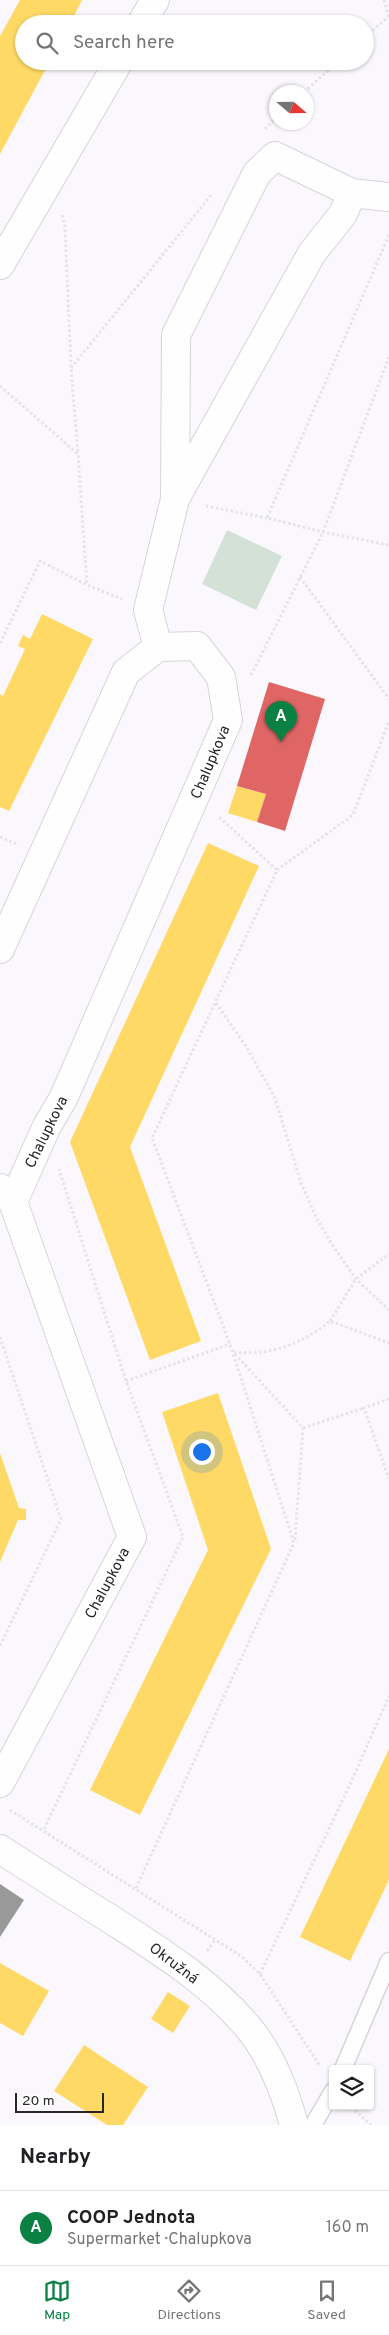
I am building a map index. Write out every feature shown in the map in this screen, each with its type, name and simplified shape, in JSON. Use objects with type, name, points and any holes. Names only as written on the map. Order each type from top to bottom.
[{"type":"street","points":[[146,15],[155,0]]},
{"type":"street","points":[[0,265],[114,70]]},
{"type":"street","points":[[0,949],[126,672],[158,647],[148,610],[175,499],[176,335],[257,173],[275,156],[352,193],[389,197]]},
{"type":"street","points":[[175,499],[312,253],[343,214],[352,193]]},
{"type":"street","name":"Chalupkova","points":[[4,1796],[132,1537],[7,1195],[64,1096],[228,720],[221,677],[197,646],[158,647]]},
{"type":"street","name":"Okružná","points":[[0,1849],[164,1953],[225,2002],[248,2027],[270,2060],[288,2104],[294,2125]]},
{"type":"lane","points":[[345,2065],[389,1961]]},
{"type":"lane","points":[[313,2125],[329,2098]]},
{"type":"path","points":[[374,30],[389,17],[384,0]]},
{"type":"path","points":[[312,85],[329,70]]},
{"type":"path","points":[[261,134],[269,125]]},
{"type":"path","points":[[71,368],[218,187]]},
{"type":"path","points":[[65,227],[71,368],[87,585]]},
{"type":"path","points":[[267,518],[389,235]]},
{"type":"path","points":[[228,720],[323,532],[389,357]]},
{"type":"path","points":[[0,386],[78,454]]},
{"type":"path","points":[[206,506],[389,545]]},
{"type":"path","points":[[0,643],[40,561],[87,585],[148,610]]},
{"type":"path","points":[[300,577],[389,699]]},
{"type":"path","points":[[294,1543],[233,1352],[152,1138],[277,870],[353,815],[389,721]]},
{"type":"path","points":[[195,795],[277,870]]},
{"type":"path","points":[[216,1003],[247,1048],[275,1098],[301,1184],[316,1217],[356,1279],[389,1310]]},
{"type":"path","points":[[233,1352],[251,1354],[271,1352],[315,1334],[330,1321],[356,1279],[389,1254]]},
{"type":"path","points":[[330,1321],[389,1343]]},
{"type":"path","points":[[0,1337],[61,1518],[0,1646]]},
{"type":"path","points":[[126,1381],[230,1344]]},
{"type":"path","points":[[136,1888],[294,1543],[303,1428],[233,1352]]},
{"type":"path","points":[[303,1428],[389,1399]]},
{"type":"path","points":[[364,1408],[389,1479]]},
{"type":"path","points":[[260,1974],[348,1788],[389,1696]]},
{"type":"path","points":[[4,1796],[136,1888],[241,1956],[260,1974],[322,2069]]},
{"type":"path","points":[[354,2110],[371,2125]]},
{"type":"shaded area","points":[[227,530],[282,556],[256,610],[202,584]]},
{"type":"building: Homes","points":[[20,0],[82,0],[74,15],[15,15],[15,70],[45,70],[0,154],[0,36]]},
{"type":"building: Homes","points":[[42,614],[93,639],[9,811],[0,807],[0,694],[3,696],[25,649],[18,646],[23,635],[30,639]]},
{"type":"building: Homes","points":[[237,786],[266,794],[257,822],[228,813]]},
{"type":"building: Homes","points":[[208,843],[259,866],[130,1147],[201,1341],[150,1360],[70,1142]]},
{"type":"building: Homes","points":[[218,1393],[271,1549],[140,1815],[90,1790],[208,1550],[162,1412]]},
{"type":"building: Homes","points":[[0,1453],[19,1508],[26,1509],[26,1520],[18,1520],[0,1562]]},
{"type":"building: Homes","points":[[389,1749],[389,1880],[350,1961],[300,1937]]},
{"type":"building: Homes","points":[[0,1963],[49,1991],[23,2036],[0,2023]]},
{"type":"building: Homes","points":[[168,1992],[190,2006],[173,2033],[151,2019]]},
{"type":"building: Homes","points":[[84,2045],[148,2087],[123,2125],[107,2125],[54,2091]]},
{"type":"building: Shops","points":[[269,682],[325,699],[285,831],[257,822],[266,794],[237,786]]},
{"type":"building: Industry","points":[[0,1884],[24,1900],[0,1937]]},
{"type":"place","name":"COOP Jednota","points":[[281,742]]}]
